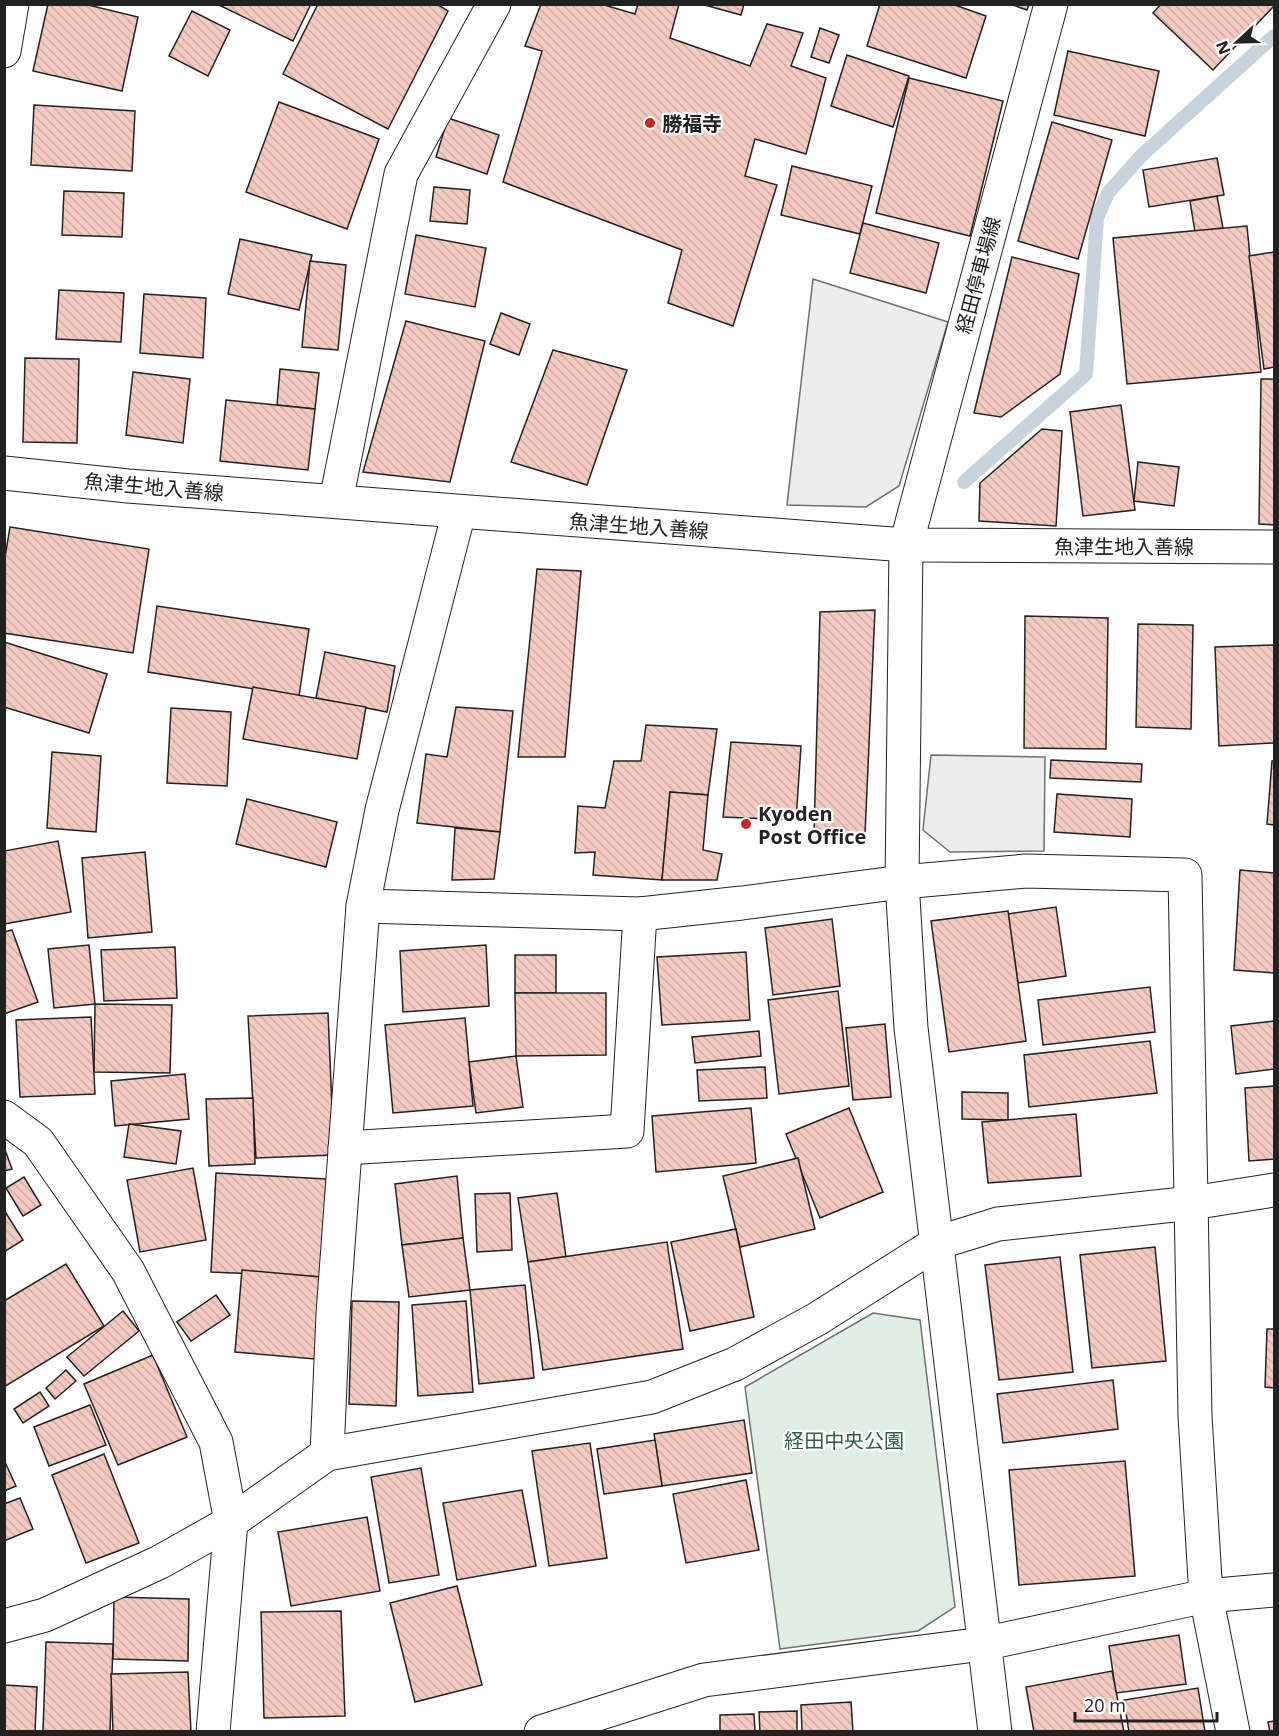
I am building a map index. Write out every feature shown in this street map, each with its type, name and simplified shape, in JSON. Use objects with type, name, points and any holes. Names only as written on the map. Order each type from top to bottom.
[{"type":"street","points":[[4,51],[12,4]]},
{"type":"street","name":"経田停車場線","points":[[995,1731],[911,1028],[902,882],[906,545],[1051,4]]},
{"type":"street","points":[[336,501],[400,174],[489,6]]},
{"type":"street","name":"魚津生地入善線","points":[[4,473],[128,486],[906,545],[1275,547]]},
{"type":"street","points":[[327,1454],[333,1314],[363,906],[382,810],[459,512]]},
{"type":"street","points":[[363,906],[640,915],[902,882],[1026,871],[1185,875],[1195,1416],[1206,1596],[1233,1731]]},
{"type":"street","points":[[345,1148],[627,1131],[640,915]]},
{"type":"street","points":[[4,1117],[38,1142],[128,1270],[216,1442],[231,1522],[213,1731]]},
{"type":"street","points":[[4,1626],[56,1610],[160,1562],[231,1522],[327,1454],[652,1397],[735,1364],[817,1319],[937,1243],[998,1224],[1192,1203],[1275,1190]]},
{"type":"street","points":[[541,1731],[704,1680],[983,1644],[1206,1596],[1275,1590]]},
{"type":"green space","name":"経田中央公園","points":[[873,1313],[920,1320],[955,1607],[918,1631],[780,1649],[745,1387]]},
{"type":"shaded area","points":[[813,279],[948,322],[899,486],[866,507],[787,505]]},
{"type":"shaded area","points":[[931,755],[1045,757],[1044,851],[950,852],[923,830]]},
{"type":"building","points":[[48,4],[84,4],[138,17],[122,91],[33,71]]},
{"type":"building","points":[[217,4],[311,4],[293,41]]},
{"type":"building","points":[[318,4],[437,4],[448,11],[388,129],[283,74]]},
{"type":"building","points":[[541,4],[601,4],[635,14],[638,4],[679,4],[670,38],[750,66],[767,24],[803,33],[791,66],[826,78],[806,154],[755,139],[745,176],[777,185],[733,326],[668,303],[682,250],[503,182],[542,51],[525,46]]},
{"type":"building","points":[[701,4],[744,4],[741,15]]},
{"type":"building","points":[[880,4],[952,4],[986,16],[966,78],[867,46]]},
{"type":"building","points":[[1010,4],[1029,4],[1027,10]]},
{"type":"building","points":[[1161,4],[1274,4],[1274,6],[1213,70],[1153,13]]},
{"type":"building","points":[[192,11],[230,30],[208,76],[169,56]]},
{"type":"building","points":[[820,28],[839,35],[829,63],[811,57]]},
{"type":"building","points":[[1068,51],[1159,71],[1145,136],[1054,115]]},
{"type":"building","points":[[847,55],[909,76],[893,127],[831,106]]},
{"type":"building","points":[[909,78],[1003,101],[970,236],[876,213]]},
{"type":"building","points":[[279,102],[379,139],[347,229],[246,192]]},
{"type":"building","points":[[34,105],[135,111],[132,171],[31,165]]},
{"type":"building","points":[[448,118],[499,135],[487,174],[436,157]]},
{"type":"building","points":[[1052,122],[1112,140],[1078,259],[1018,241]]},
{"type":"building","points":[[1217,158],[1224,195],[1149,207],[1143,170]]},
{"type":"building","points":[[792,166],[872,186],[860,234],[781,215]]},
{"type":"building","points":[[434,187],[470,190],[467,224],[430,221]]},
{"type":"building","points":[[64,191],[124,193],[122,237],[62,235]]},
{"type":"building","points":[[1217,196],[1223,228],[1195,232],[1190,201]]},
{"type":"building","points":[[863,223],[939,243],[926,293],[850,273]]},
{"type":"building","points":[[1247,226],[1261,372],[1127,384],[1113,238]]},
{"type":"building","points":[[416,235],[486,248],[475,307],[405,294]]},
{"type":"building","points":[[240,239],[312,255],[299,310],[228,294]]},
{"type":"building","points":[[1274,252],[1274,367],[1264,369],[1249,256]]},
{"type":"building","points":[[1012,257],[1079,274],[1060,374],[1001,417],[974,413]]},
{"type":"building","points":[[310,261],[346,265],[338,350],[302,347]]},
{"type":"building","points":[[59,290],[124,293],[121,342],[56,339]]},
{"type":"building","points":[[144,294],[206,298],[203,358],[140,353]]},
{"type":"building","points":[[501,313],[530,324],[519,355],[490,344]]},
{"type":"building","points":[[406,321],[485,341],[450,482],[363,472]]},
{"type":"building","points":[[553,350],[627,370],[587,485],[511,462]]},
{"type":"building","points":[[25,358],[79,359],[77,443],[23,442]]},
{"type":"building","points":[[280,369],[319,373],[315,409],[277,405]]},
{"type":"building","points":[[133,372],[190,379],[183,443],[126,435]]},
{"type":"building","points":[[1261,379],[1274,379],[1274,525],[1259,524]]},
{"type":"building","points":[[226,400],[315,409],[308,470],[220,461]]},
{"type":"building","points":[[1121,405],[1135,510],[1083,516],[1070,412]]},
{"type":"building","points":[[1042,429],[1062,431],[1056,526],[979,521],[980,483]]},
{"type":"building","points":[[1138,462],[1179,467],[1174,506],[1134,501]]},
{"type":"building","points":[[10,527],[149,549],[133,653],[4,633],[4,563]]},
{"type":"building","points":[[537,569],[581,571],[565,757],[518,757]]},
{"type":"building","points":[[157,606],[309,629],[299,696],[148,672]]},
{"type":"building","points":[[875,610],[865,834],[814,833],[820,612]]},
{"type":"building","points":[[1025,616],[1108,618],[1106,749],[1024,748]]},
{"type":"building","points":[[1138,624],[1193,625],[1191,729],[1136,727]]},
{"type":"building","points":[[4,642],[107,674],[89,733],[4,707]]},
{"type":"building","points":[[1274,645],[1274,743],[1219,746],[1215,647]]},
{"type":"building","points":[[325,652],[395,666],[387,712],[316,698]]},
{"type":"building","points":[[253,687],[366,707],[357,759],[243,739]]},
{"type":"building","points":[[456,707],[513,711],[500,832],[417,823],[426,754],[447,757]]},
{"type":"building","points":[[171,708],[231,712],[227,786],[167,783]]},
{"type":"building","points":[[646,725],[717,729],[708,795],[670,792],[662,880],[593,875],[595,852],[575,853],[578,806],[605,808],[614,761],[641,761]]},
{"type":"building","points":[[731,742],[801,746],[796,820],[723,817]]},
{"type":"building","points":[[52,752],[101,756],[96,832],[47,828]]},
{"type":"building","points":[[1051,760],[1142,764],[1141,782],[1050,778]]},
{"type":"building","points":[[1272,761],[1274,761],[1274,825],[1267,824]]},
{"type":"building","points":[[670,792],[708,795],[703,850],[722,854],[717,880],[662,880]]},
{"type":"building","points":[[1057,794],[1132,799],[1130,837],[1054,832]]},
{"type":"building","points":[[247,799],[337,822],[326,867],[236,844]]},
{"type":"building","points":[[455,828],[500,832],[494,879],[452,880]]},
{"type":"building","points":[[58,841],[71,912],[4,924],[4,851]]},
{"type":"building","points":[[145,852],[152,932],[88,938],[82,858]]},
{"type":"building","points":[[1240,870],[1274,873],[1274,973],[1234,970]]},
{"type":"building","points":[[1056,907],[1066,976],[1018,983],[1008,914]]},
{"type":"building","points":[[1008,911],[1026,1041],[949,1052],[931,921]]},
{"type":"building","points":[[832,919],[840,986],[773,995],[765,928]]},
{"type":"building","points":[[12,930],[38,1002],[4,1014],[4,932]]},
{"type":"building","points":[[89,945],[95,1004],[54,1008],[48,949]]},
{"type":"building","points":[[486,945],[489,1006],[403,1012],[400,951]]},
{"type":"building","points":[[175,947],[177,998],[104,1001],[101,950]]},
{"type":"building","points":[[746,952],[750,1020],[662,1025],[657,957]]},
{"type":"building","points":[[515,955],[556,955],[556,993],[515,993]]},
{"type":"building","points":[[1150,987],[1155,1032],[1043,1045],[1038,1000]]},
{"type":"building","points":[[838,991],[849,1086],[779,1094],[768,1000]]},
{"type":"building","points":[[515,993],[606,993],[606,1055],[516,1056]]},
{"type":"building","points":[[95,1004],[172,1005],[170,1073],[94,1072]]},
{"type":"building","points":[[328,1013],[334,1155],[256,1158],[248,1016]]},
{"type":"building","points":[[91,1017],[95,1094],[20,1097],[16,1020]]},
{"type":"building","points":[[465,1018],[473,1106],[393,1113],[385,1025]]},
{"type":"building","points":[[1274,1021],[1274,1069],[1236,1074],[1231,1026]]},
{"type":"building","points":[[885,1024],[891,1097],[853,1100],[846,1028]]},
{"type":"building","points":[[759,1031],[761,1056],[695,1063],[692,1037]]},
{"type":"building","points":[[1150,1041],[1157,1093],[1029,1107],[1024,1055]]},
{"type":"building","points":[[516,1056],[523,1107],[476,1113],[469,1062]]},
{"type":"building","points":[[765,1067],[767,1098],[699,1101],[697,1070]]},
{"type":"building","points":[[185,1074],[189,1119],[115,1126],[111,1081]]},
{"type":"building","points":[[1274,1086],[1274,1159],[1249,1161],[1245,1088]]},
{"type":"building","points":[[962,1092],[1008,1093],[1008,1120],[962,1119]]},
{"type":"building","points":[[253,1098],[255,1164],[209,1166],[206,1099]]},
{"type":"building","points":[[751,1108],[756,1163],[656,1172],[652,1116]]},
{"type":"building","points":[[849,1108],[883,1192],[820,1218],[786,1134]]},
{"type":"building","points":[[1076,1114],[1081,1176],[988,1183],[982,1122]]},
{"type":"building","points":[[129,1124],[181,1131],[176,1164],[124,1157]]},
{"type":"building","points":[[4,1147],[12,1169],[4,1171]]},
{"type":"building","points":[[798,1158],[815,1229],[740,1247],[723,1176]]},
{"type":"building","points":[[193,1168],[206,1240],[140,1252],[127,1180]]},
{"type":"building","points":[[216,1173],[326,1179],[322,1277],[211,1272]]},
{"type":"building","points":[[457,1176],[463,1238],[402,1245],[395,1184]]},
{"type":"building","points":[[24,1177],[41,1205],[23,1216],[6,1188]]},
{"type":"building","points":[[510,1193],[512,1250],[477,1252],[475,1194]]},
{"type":"building","points":[[557,1193],[566,1257],[528,1262],[518,1198]]},
{"type":"building","points":[[4,1210],[23,1240],[4,1252]]},
{"type":"building","points":[[736,1229],[754,1317],[690,1331],[671,1242]]},
{"type":"building","points":[[463,1238],[470,1290],[409,1297],[402,1245]]},
{"type":"building","points":[[667,1242],[683,1349],[543,1370],[528,1262]]},
{"type":"building","points":[[1155,1247],[1166,1361],[1092,1368],[1080,1255]]},
{"type":"building","points":[[1060,1257],[1073,1372],[999,1380],[985,1265]]},
{"type":"building","points":[[66,1264],[104,1326],[4,1387],[4,1301]]},
{"type":"building","points":[[242,1270],[321,1277],[315,1359],[235,1352]]},
{"type":"building","points":[[525,1285],[534,1378],[479,1384],[470,1290]]},
{"type":"building","points":[[216,1295],[230,1315],[191,1341],[177,1322]]},
{"type":"building","points":[[352,1301],[399,1302],[396,1406],[349,1404]]},
{"type":"building","points":[[466,1301],[473,1392],[418,1396],[412,1305]]},
{"type":"building","points":[[123,1311],[139,1331],[84,1376],[67,1357]]},
{"type":"building","points":[[1267,1329],[1274,1329],[1274,1388],[1265,1387]]},
{"type":"building","points":[[153,1355],[187,1437],[118,1465],[84,1384]]},
{"type":"building","points":[[66,1370],[76,1381],[55,1399],[46,1388]]},
{"type":"building","points":[[1113,1380],[1118,1429],[1003,1443],[997,1394]]},
{"type":"building","points":[[40,1392],[49,1406],[23,1423],[14,1409]]},
{"type":"building","points":[[90,1405],[106,1445],[49,1466],[34,1427]]},
{"type":"building","points":[[744,1420],[752,1473],[662,1486],[654,1434]]},
{"type":"building","points":[[655,1440],[662,1486],[604,1494],[597,1449]]},
{"type":"building","points":[[590,1443],[607,1558],[549,1566],[532,1451]]},
{"type":"building","points":[[104,1454],[139,1543],[86,1563],[52,1475]]},
{"type":"building","points":[[4,1460],[16,1486],[4,1491]]},
{"type":"building","points":[[1125,1461],[1135,1576],[1019,1585],[1009,1470]]},
{"type":"building","points":[[421,1468],[439,1575],[389,1583],[371,1477]]},
{"type":"building","points":[[746,1480],[759,1550],[686,1563],[673,1494]]},
{"type":"building","points":[[522,1490],[536,1566],[457,1580],[443,1503]]},
{"type":"building","points":[[20,1498],[33,1529],[4,1541],[4,1504]]},
{"type":"building","points":[[367,1517],[380,1591],[291,1606],[278,1532]]},
{"type":"building","points":[[457,1586],[482,1685],[415,1702],[390,1603]]},
{"type":"building","points":[[114,1597],[189,1599],[188,1661],[113,1659]]},
{"type":"building","points":[[341,1611],[345,1716],[264,1718],[261,1612]]},
{"type":"building","points":[[1179,1635],[1186,1684],[1116,1693],[1109,1646]]},
{"type":"building","points":[[46,1642],[113,1644],[110,1732],[43,1732]]},
{"type":"building","points":[[1112,1671],[1124,1732],[1034,1732],[1026,1687]]},
{"type":"building","points":[[188,1672],[191,1732],[113,1732],[111,1674]]},
{"type":"building","points":[[4,1685],[37,1687],[35,1732],[4,1732]]},
{"type":"building","points":[[1198,1688],[1205,1732],[1129,1732],[1124,1700]]},
{"type":"building","points":[[851,1702],[853,1732],[802,1732],[801,1705]]},
{"type":"building","points":[[797,1711],[797,1732],[760,1732],[759,1712]]},
{"type":"building","points":[[754,1714],[755,1732],[720,1732],[720,1715]]},
{"type":"building","points":[[1274,1721],[1274,1732],[1270,1732],[1268,1722]]},
{"type":"waterway","points":[[964,482],[1086,374],[1097,218],[1108,193],[1142,155],[1274,36]]},
{"type":"place","name":"勝福寺","points":[[650,123]]},
{"type":"place","name":"Kyoden Post Office","points":[[746,824]]}]
